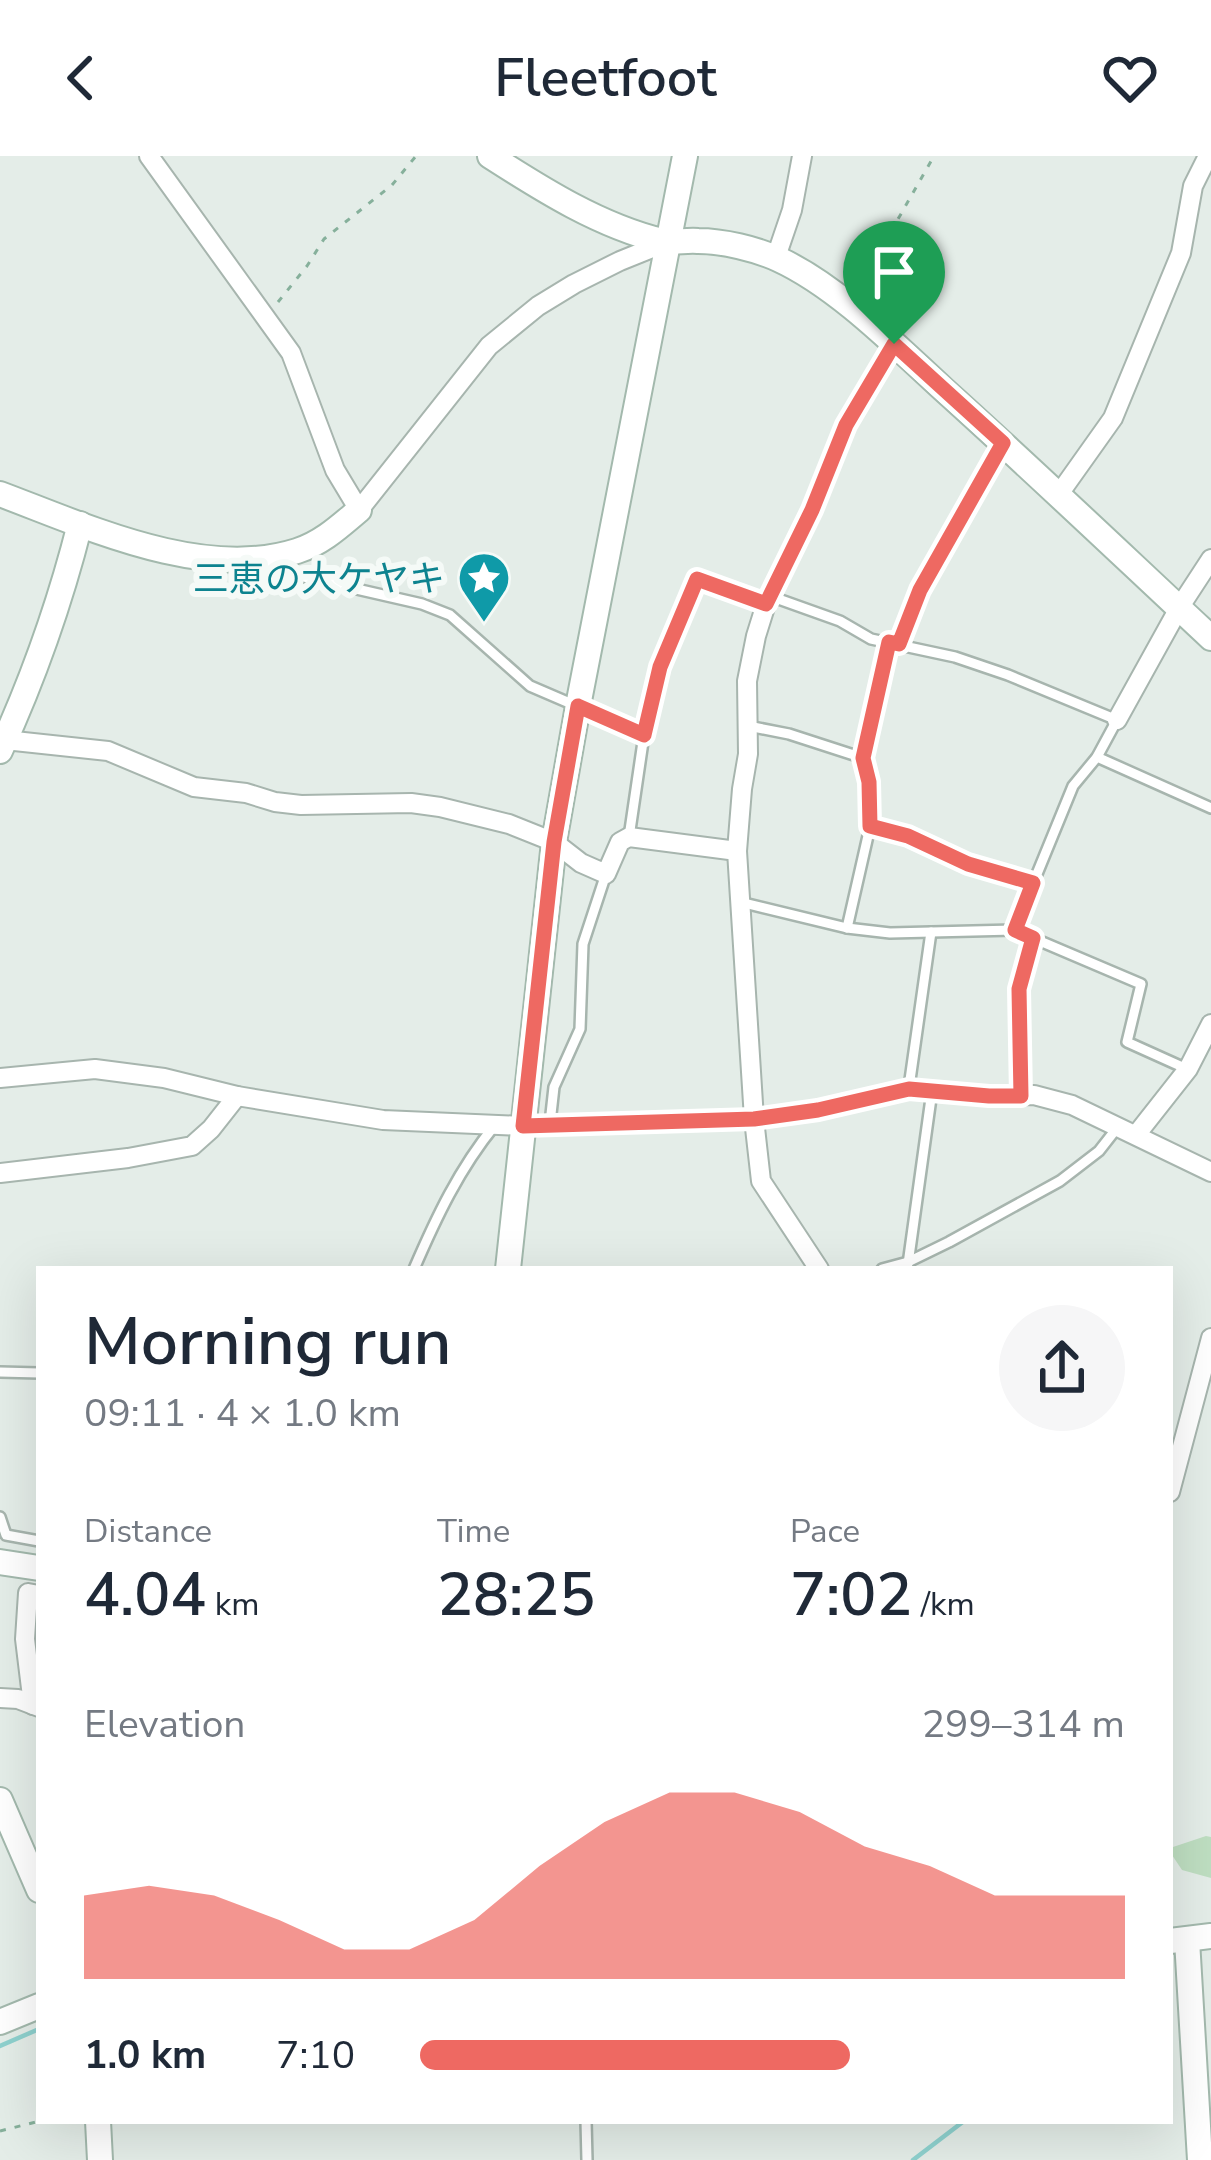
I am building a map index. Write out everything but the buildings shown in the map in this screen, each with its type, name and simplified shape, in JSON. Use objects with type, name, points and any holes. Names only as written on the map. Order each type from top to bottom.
[{"type":"street","points":[[149,156],[291,353],[335,470],[359,510]]},
{"type":"street","points":[[490,156],[616,226],[667,242]]},
{"type":"street","points":[[508,1266],[554,842],[685,156]]},
{"type":"street","points":[[776,257],[792,210],[802,156]]},
{"type":"street","points":[[1060,494],[1113,418],[1181,253],[1193,186],[1208,156]]},
{"type":"street","points":[[0,494],[179,554],[248,560],[298,550],[329,536],[359,510],[489,346],[538,306],[620,261],[667,242],[702,240],[776,257],[818,281],[1060,494],[1211,638]]},
{"type":"street","points":[[817,1266],[760,1181],[737,851],[748,754],[747,681],[768,600],[846,425],[894,344]]},
{"type":"street","points":[[80,524],[60,601],[2,746],[108,751],[194,787],[246,793],[274,802],[440,807],[509,824],[554,842],[581,863],[606,874],[620,842],[629,837],[737,851]]},
{"type":"street","points":[[1117,720],[1211,559]]},
{"type":"street","points":[[1126,1131],[1188,1069],[1211,1024]]},
{"type":"street","points":[[0,1078],[95,1069],[383,1120],[523,1126],[754,1119],[909,1089],[1034,1095],[1072,1105],[1211,1172]]},
{"type":"street","points":[[0,1173],[192,1147],[237,1096]]},
{"type":"street","points":[[1173,1481],[1211,1338]]},
{"type":"street","points":[[0,1562],[36,1568]]},
{"type":"street","points":[[0,1698],[36,1706],[26,1640],[28,1593],[36,1594]]},
{"type":"street","points":[[0,1800],[36,1883]]},
{"type":"street","points":[[1189,1939],[1181,2021],[1204,2089],[1200,2160]]},
{"type":"street","points":[[0,2023],[36,2007]]},
{"type":"street","points":[[98,2124],[100,2160]]},
{"type":"lane","points":[[847,928],[870,826],[863,758],[894,643],[1003,443]]},
{"type":"lane","points":[[248,560],[261,569],[333,581],[450,615],[530,686],[644,735]]},
{"type":"lane","points":[[629,837],[660,667],[697,579],[840,621],[871,639],[1008,674],[1117,720],[1073,786],[1015,930]]},
{"type":"lane","points":[[748,725],[863,758]]},
{"type":"lane","points":[[1096,757],[1211,808]]},
{"type":"lane","points":[[870,826],[1033,883]]},
{"type":"lane","points":[[550,1125],[554,1087],[580,1029],[583,944],[606,874]]},
{"type":"lane","points":[[740,902],[847,928],[890,933],[1015,930],[1142,985],[1127,1042],[1188,1069]]},
{"type":"lane","points":[[909,1089],[931,932]]},
{"type":"lane","points":[[1021,1096],[1019,989],[1033,938]]},
{"type":"lane","points":[[908,1266],[932,1091]]},
{"type":"lane","points":[[415,1266],[455,1182],[495,1125]]},
{"type":"lane","points":[[908,1266],[1060,1181],[1126,1131]]},
{"type":"lane","points":[[0,1372],[36,1373]]},
{"type":"lane","points":[[0,1517],[6,1535],[36,1540]]},
{"type":"lane","points":[[586,2124],[587,2160]]},
{"type":"path","points":[[266,317],[324,239],[392,185],[416,156]]},
{"type":"path","points":[[848,307],[934,156]]},
{"type":"path","points":[[0,2131],[36,2122]]},
{"type":"green space","points":[[1211,1837],[1211,1878],[1182,1870],[1173,1847]]},
{"type":"waterway","points":[[0,2046],[36,2030]]},
{"type":"waterway","points":[[913,2160],[960,2124]]},
{"type":"place","name":"三恵の大ケヤキ","points":[[484,624]]},
{"type":"route","points":[[894,344],[1003,443],[920,590],[899,644],[889,642],[863,758],[870,826],[1033,883],[1015,930],[1033,938],[1019,989],[1021,1096],[909,1089],[754,1119],[523,1126],[554,842],[578,706],[644,735],[660,667],[697,579],[766,604],[812,510],[846,425],[894,344]]}]
